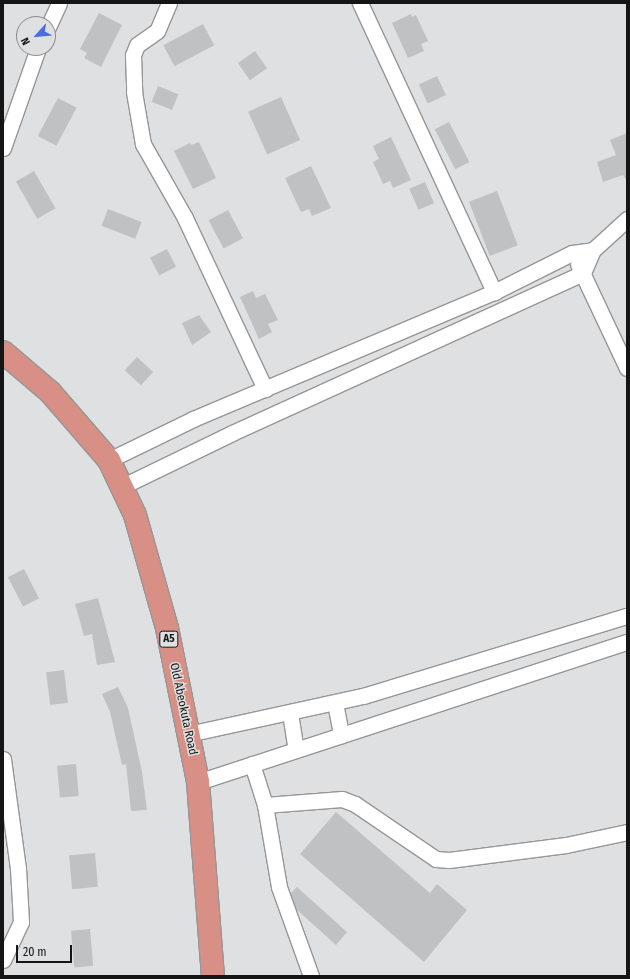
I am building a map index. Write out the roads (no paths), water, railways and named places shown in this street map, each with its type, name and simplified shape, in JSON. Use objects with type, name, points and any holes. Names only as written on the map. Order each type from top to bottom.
[{"type":"highway","name":"Old Abeokuta Road","points":[[3,352],[50,392],[109,460],[135,516],[167,628],[198,782],[213,976]]},
{"type":"street","points":[[53,16],[59,3]]},
{"type":"street","points":[[169,3],[157,31],[137,45],[133,55],[134,92],[142,144],[185,218],[265,389]]},
{"type":"street","points":[[360,3],[494,292]]},
{"type":"street","points":[[3,148],[35,56]]},
{"type":"street","points":[[121,487],[246,427],[583,273],[593,250],[627,219]]},
{"type":"street","points":[[109,460],[193,419],[494,292],[572,253],[593,250]]},
{"type":"street","points":[[572,253],[583,273],[627,368]]},
{"type":"street","points":[[188,734],[335,703],[627,616]]},
{"type":"street","points":[[198,782],[627,642]]},
{"type":"street","points":[[335,703],[341,735]]},
{"type":"street","points":[[290,713],[296,750]]},
{"type":"street","points":[[3,759],[18,868],[21,922],[3,960]]},
{"type":"street","points":[[252,764],[265,806],[279,887],[311,976]]},
{"type":"street","points":[[265,806],[342,799],[355,804],[436,859],[449,860],[566,845],[627,832]]}]
